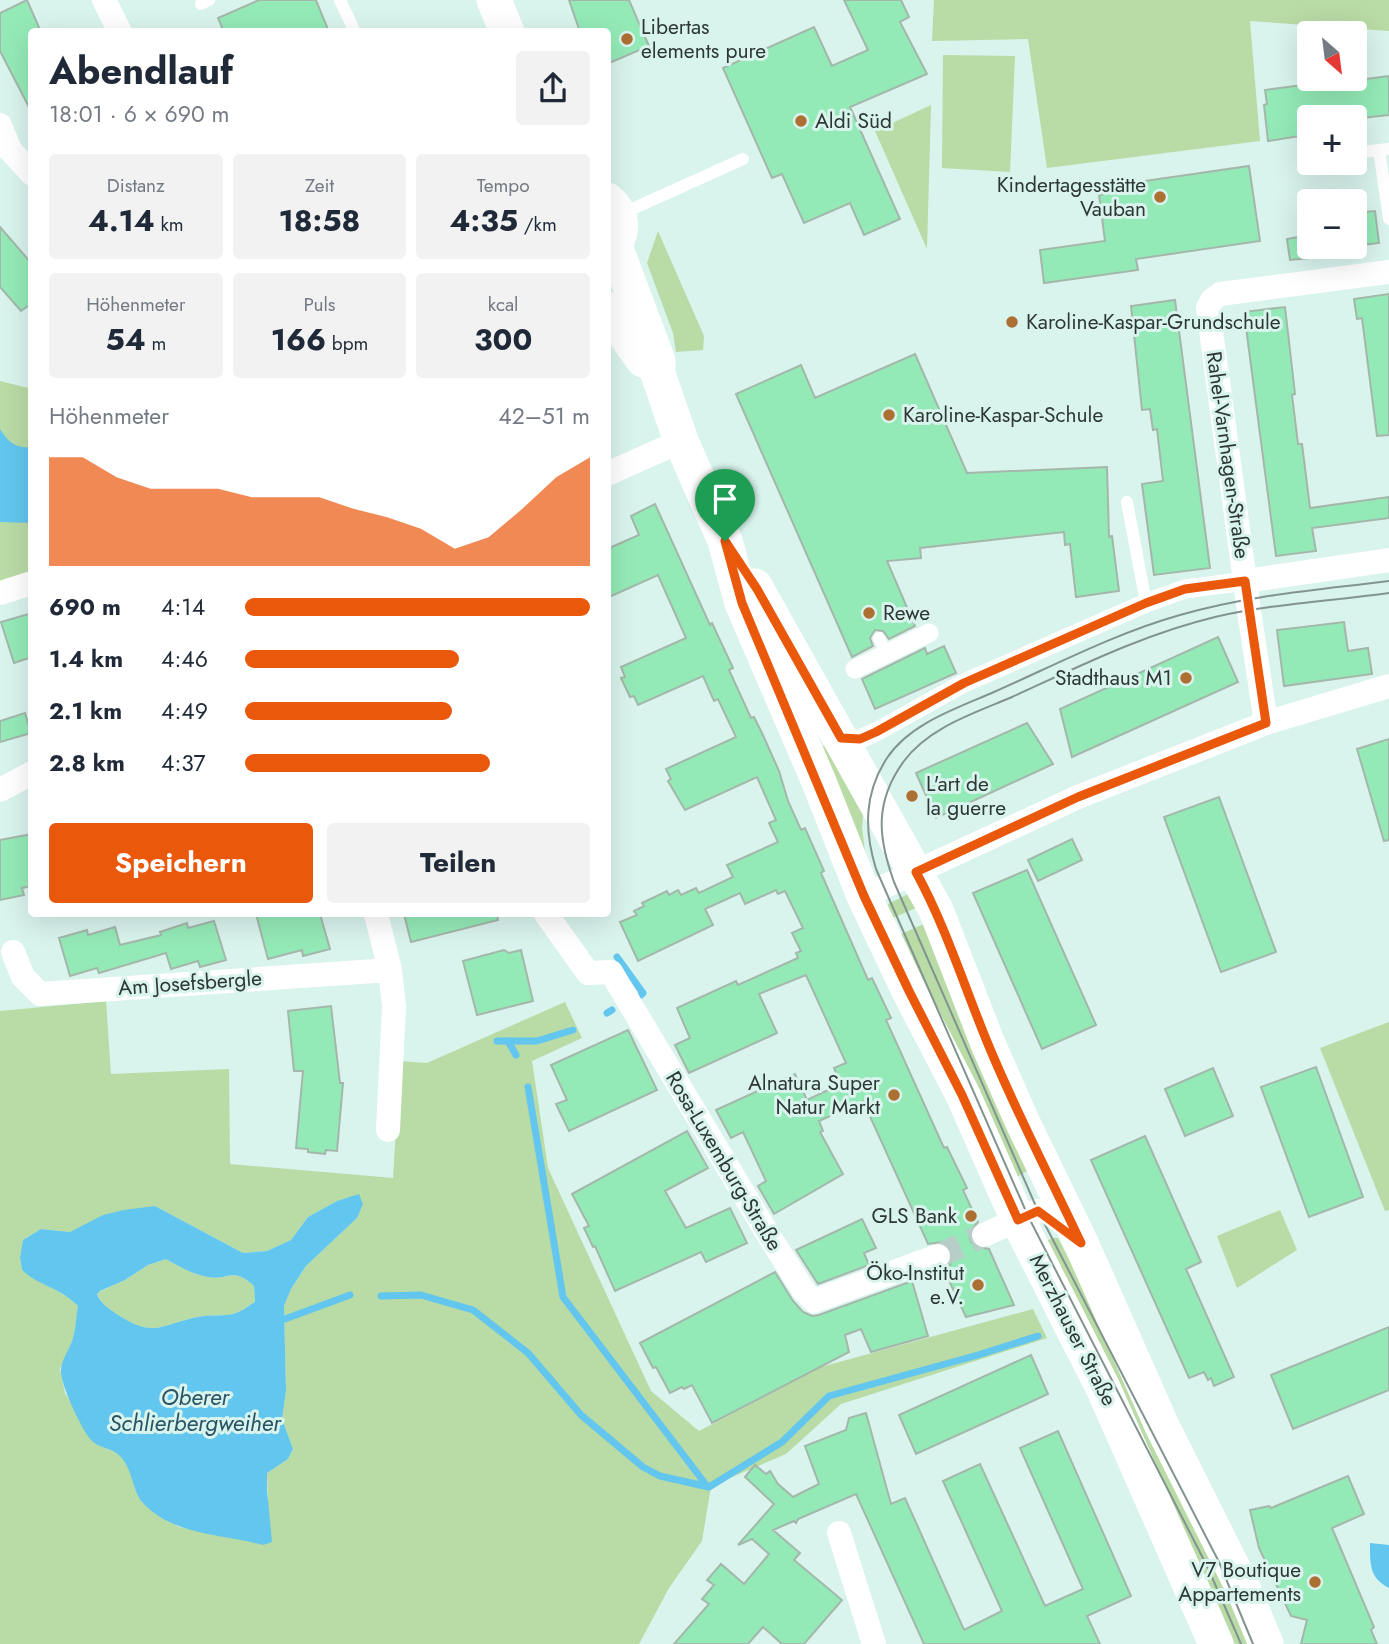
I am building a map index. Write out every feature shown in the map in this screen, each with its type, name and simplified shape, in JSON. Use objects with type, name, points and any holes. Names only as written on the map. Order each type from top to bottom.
[{"type":"main road","points":[[494,0],[505,28]]},
{"type":"main road","points":[[612,229],[654,367]]},
{"type":"main road","points":[[611,314],[654,367]]},
{"type":"main road","name":"Merzhauser Straße","points":[[654,367],[681,441],[725,541],[742,603],[864,896],[962,1095],[1028,1216],[1216,1644]]},
{"type":"main road","name":"Merzhauser Straße","points":[[725,541],[757,589],[936,910],[988,1044],[1081,1243],[1162,1426],[1243,1588],[1266,1644]]},
{"type":"main road","name":"Merzhauser Straße","points":[[788,711],[814,732],[841,738]]},
{"type":"main road","points":[[1041,1160],[1028,1216],[1081,1243]]},
{"type":"street","points":[[104,0],[118,28]]},
{"type":"street","points":[[0,125],[5,152],[28,171]]},
{"type":"street","name":"Rahel-Varnhagen-Straße","points":[[1266,723],[1208,308],[1212,300],[1220,294],[1389,272]]},
{"type":"street","points":[[611,472],[681,441]]},
{"type":"street","name":"Rahel-Varnhagen-Straße","points":[[1245,581],[1389,560]]},
{"type":"street","points":[[841,738],[860,739],[876,732],[964,683],[1146,603],[1185,589],[1245,581]]},
{"type":"street","points":[[0,593],[28,584]]},
{"type":"street","points":[[855,669],[882,646],[929,633]]},
{"type":"street","points":[[864,896],[1078,797],[1266,723],[1389,686]]},
{"type":"street","points":[[0,790],[28,775]]},
{"type":"street","points":[[377,917],[390,970],[394,1006],[388,1130]]},
{"type":"street","name":"Rosa-Luxemburg-Straße","points":[[548,917],[588,973],[611,972],[769,1236],[804,1291],[814,1301],[938,1256]]},
{"type":"street","name":"Am Josefsbergle","points":[[13,952],[23,977],[40,994],[390,970]]},
{"type":"street","points":[[984,1235],[1028,1216]]},
{"type":"street","points":[[839,1533],[874,1644]]},
{"type":"lane","points":[[340,0],[353,28]]},
{"type":"lane","points":[[1384,150],[1389,219]]},
{"type":"lane","points":[[612,229],[743,159]]},
{"type":"lane","points":[[1128,502],[1146,603]]},
{"type":"green space","points":[[934,0],[1389,0],[1389,31],[1367,29],[1367,21],[1297,21],[1297,24],[1250,21],[1260,141],[1047,168],[1028,39],[932,41]]},
{"type":"green space","points":[[943,55],[1015,56],[1010,172],[942,168]]},
{"type":"green space","points":[[931,105],[927,249],[875,131]]},
{"type":"green space","points":[[658,231],[704,336],[703,350],[676,352],[673,333],[647,263]]},
{"type":"green space","points":[[0,381],[28,388],[28,573],[0,582]]},
{"type":"green space","points":[[817,745],[834,748],[864,803],[862,828],[865,852]]},
{"type":"green space","points":[[912,892],[918,907],[886,921],[886,905]]},
{"type":"green space","points":[[926,923],[1027,1171],[1007,1183],[892,938]]},
{"type":"green space","points":[[106,1001],[111,1074],[229,1069],[230,1164],[393,1178],[400,1061],[427,1063],[565,1002],[582,1038],[532,1061],[548,1168],[651,1391],[699,1431],[821,1367],[1033,1309],[1047,1338],[841,1404],[786,1454],[711,1486],[702,1541],[669,1588],[639,1644],[0,1644],[0,1011]],"holes":[[[337,1201],[357,1218],[306,1266],[284,1306],[286,1391],[282,1419],[293,1449],[288,1459],[267,1473],[268,1504],[237,1538],[179,1527],[142,1502],[135,1489],[134,1478],[123,1458],[98,1445],[65,1393],[60,1369],[74,1337],[78,1306],[65,1295],[22,1270],[20,1257],[23,1240],[41,1229],[71,1232],[86,1225],[155,1206],[243,1253],[267,1251],[291,1240],[308,1217]]]},
{"type":"green space","points":[[1389,1022],[1389,1210],[1385,1211],[1320,1048]]},
{"type":"green space","points":[[1280,1210],[1297,1250],[1237,1288],[1217,1236]]},
{"type":"green space","points":[[1058,1238],[1223,1559],[1259,1644],[1235,1644],[1209,1583],[1039,1244]]},
{"type":"green space","points":[[166,1259],[202,1276],[241,1277],[254,1286],[255,1302],[232,1314],[203,1316],[148,1328],[128,1321],[100,1300],[97,1293],[148,1265]]},
{"type":"water","points":[[0,429],[13,444],[28,447],[28,523],[0,522]]},
{"type":"water","name":"Oberer Schlierbergweiher","points":[[359,1194],[363,1204],[357,1218],[306,1266],[284,1306],[286,1391],[282,1419],[293,1449],[288,1459],[267,1473],[272,1542],[263,1545],[200,1532],[169,1522],[143,1503],[124,1461],[117,1453],[92,1441],[78,1419],[61,1373],[72,1342],[78,1306],[71,1299],[22,1270],[20,1257],[23,1240],[41,1229],[70,1232],[103,1215],[155,1206],[243,1253],[267,1251],[291,1240],[308,1217],[337,1201]],"holes":[[[166,1259],[191,1272],[208,1277],[241,1277],[254,1286],[255,1302],[232,1314],[203,1316],[156,1328],[139,1326],[128,1321],[102,1303],[97,1294],[100,1291],[125,1280],[148,1265]]]},
{"type":"water","points":[[1370,1543],[1389,1545],[1389,1588],[1374,1575]]},
{"type":"building","points":[[27,0],[39,28],[28,28],[28,105],[0,51],[0,13]]},
{"type":"building","points":[[259,0],[316,0],[327,28],[222,28],[218,18]]},
{"type":"building","name":"Libertas elements pure","points":[[569,0],[629,0],[649,46],[611,62],[611,28],[579,28]]},
{"type":"building","name":"Aldi Süd","points":[[844,0],[901,0],[909,17],[900,22],[927,74],[850,107],[900,219],[864,235],[850,203],[804,223],[782,174],[772,178],[723,68],[814,27],[832,66],[868,50]]},
{"type":"building","points":[[1389,76],[1389,115],[1367,118],[1367,105],[1297,105],[1297,136],[1268,141],[1265,90],[1297,86],[1297,91],[1367,91],[1367,79]]},
{"type":"building","points":[[1249,166],[1260,241],[1136,259],[1138,270],[1044,283],[1040,250],[1105,241],[1099,195],[1111,193],[1110,186]]},
{"type":"building","points":[[1375,211],[1379,243],[1367,244],[1367,212]]},
{"type":"building","points":[[0,227],[28,259],[28,306],[21,311],[0,287]]},
{"type":"building","points":[[1297,237],[1297,259],[1300,259],[1290,260],[1287,239]]},
{"type":"building","points":[[1389,294],[1389,435],[1377,436],[1362,318],[1357,319],[1354,299]]},
{"type":"building","points":[[1175,300],[1210,568],[1154,575],[1142,484],[1163,481],[1157,429],[1153,430],[1150,409],[1142,410],[1131,306]]},
{"type":"building","points":[[1285,307],[1298,444],[1302,444],[1310,508],[1389,497],[1389,518],[1312,528],[1316,551],[1276,556],[1244,312]]},
{"type":"building","points":[[915,354],[967,473],[1107,467],[1109,537],[1112,536],[1119,591],[1076,597],[1070,544],[1065,545],[1064,532],[920,548],[921,558],[887,561],[915,626],[889,639],[883,631],[875,630],[870,638],[873,646],[852,657],[736,394],[801,365],[815,398]]},
{"type":"building","points":[[655,504],[710,625],[712,623],[733,668],[729,670],[751,718],[754,717],[762,733],[801,830],[805,828],[824,871],[821,873],[868,980],[872,978],[891,1018],[886,1020],[944,1148],[947,1147],[967,1188],[963,1190],[978,1222],[969,1233],[971,1242],[976,1247],[989,1249],[1014,1305],[966,1317],[945,1272],[940,1271],[950,1265],[952,1250],[941,1242],[928,1244],[863,1101],[819,1121],[823,1131],[820,1132],[843,1174],[774,1214],[758,1186],[766,1181],[743,1132],[731,1138],[716,1110],[795,1074],[807,1100],[841,1084],[834,1068],[846,1063],[806,975],[759,994],[777,1033],[689,1073],[675,1045],[690,1038],[677,1008],[736,981],[738,985],[798,958],[796,953],[801,951],[792,933],[803,928],[785,891],[778,894],[776,890],[745,904],[740,893],[705,909],[713,925],[638,961],[620,922],[637,915],[634,911],[644,906],[642,903],[667,891],[669,895],[678,890],[681,895],[696,888],[699,893],[733,877],[727,865],[778,842],[769,823],[776,820],[757,777],[685,810],[668,781],[671,779],[666,769],[736,737],[718,699],[714,701],[703,676],[638,705],[634,696],[630,697],[621,678],[625,677],[621,667],[686,638],[658,575],[611,596],[611,547],[639,535],[631,516]]},
{"type":"building","points":[[28,614],[28,658],[14,663],[1,622]]},
{"type":"building","points":[[1344,622],[1348,651],[1368,648],[1372,674],[1284,686],[1277,630]]},
{"type":"building","points":[[1218,637],[1238,682],[1072,757],[1060,709]]},
{"type":"building","points":[[944,646],[956,673],[875,709],[862,679],[925,648],[927,654]]},
{"type":"building","points":[[25,713],[28,734],[0,742],[0,721]]},
{"type":"building","points":[[1027,723],[1053,764],[936,818],[916,773]]},
{"type":"building","points":[[1389,739],[1389,840],[1384,841],[1357,749]]},
{"type":"building","points":[[1219,797],[1276,952],[1221,972],[1164,817]]},
{"type":"building","points":[[28,835],[28,887],[22,888],[24,895],[0,900],[0,840]]},
{"type":"building","points":[[1072,839],[1082,860],[1038,881],[1028,860]]},
{"type":"building","points":[[1027,870],[1096,1025],[1042,1049],[973,893]]},
{"type":"building","points":[[257,917],[321,917],[330,949],[303,956],[302,950],[268,959]]},
{"type":"building","points":[[405,917],[498,917],[498,920],[411,942]]},
{"type":"building","points":[[214,921],[226,960],[200,967],[198,961],[171,969],[166,953],[99,973],[97,968],[70,976],[59,938],[87,930],[88,935],[115,927],[120,945],[161,935],[160,932],[187,923],[188,928]]},
{"type":"building","points":[[504,950],[509,953],[521,950],[533,1001],[477,1015],[463,961]]},
{"type":"building","points":[[331,1006],[340,1083],[343,1083],[337,1151],[326,1150],[325,1154],[296,1148],[303,1071],[294,1071],[288,1011]]},
{"type":"building","points":[[628,1030],[657,1090],[569,1131],[556,1104],[567,1100],[551,1065]]},
{"type":"building","points":[[1316,1067],[1363,1197],[1309,1217],[1261,1087]]},
{"type":"building","points":[[1213,1068],[1233,1116],[1185,1136],[1165,1089]]},
{"type":"building","points":[[687,1131],[708,1168],[665,1191],[686,1228],[730,1208],[747,1243],[706,1262],[701,1252],[615,1291],[584,1228],[589,1226],[572,1194]]},
{"type":"building","points":[[1145,1136],[1201,1262],[1186,1269],[1234,1377],[1214,1386],[1211,1378],[1208,1380],[1204,1372],[1189,1378],[1091,1160]]},
{"type":"building","points":[[862,1219],[876,1248],[864,1253],[869,1265],[818,1284],[796,1250]]},
{"type":"building","points":[[775,1272],[793,1301],[803,1312],[812,1316],[912,1281],[928,1336],[871,1352],[861,1329],[845,1335],[849,1352],[712,1423],[692,1385],[670,1393],[640,1343]]},
{"type":"building","points":[[1389,1327],[1389,1390],[1293,1429],[1271,1375]]},
{"type":"building","points":[[1031,1355],[1048,1394],[916,1454],[899,1415]]},
{"type":"building","points":[[866,1413],[891,1504],[905,1498],[964,1630],[1002,1611],[943,1481],[980,1464],[1045,1606],[1083,1589],[1020,1448],[1058,1431],[1131,1596],[1087,1616],[1100,1644],[924,1644],[856,1494],[798,1519],[796,1523],[794,1521],[773,1530],[800,1553],[794,1560],[842,1600],[804,1644],[782,1644],[763,1627],[748,1644],[674,1644],[709,1604],[702,1599],[714,1585],[707,1580],[721,1564],[744,1584],[769,1554],[752,1539],[738,1545],[774,1504],[745,1477],[755,1465],[766,1474],[770,1471],[778,1484],[793,1497],[819,1484],[805,1446],[846,1430],[849,1418]]},
{"type":"building","name":"V7 Boutique Appartements","points":[[1348,1476],[1364,1514],[1332,1528],[1374,1627],[1371,1630],[1377,1644],[1301,1644],[1307,1620],[1291,1616],[1259,1548],[1250,1510],[1269,1506],[1271,1508]]},
{"type":"waterway","points":[[617,957],[643,993],[641,995]]},
{"type":"waterway","points":[[607,1013],[612,1010]]},
{"type":"waterway","points":[[497,1041],[537,1041],[573,1030]]},
{"type":"waterway","points":[[508,1041],[516,1055]]},
{"type":"waterway","points":[[528,1087],[563,1297],[707,1486]]},
{"type":"waterway","points":[[285,1319],[350,1295]]},
{"type":"waterway","points":[[381,1296],[421,1295],[473,1310],[528,1353],[581,1415],[643,1467],[660,1476],[709,1487],[782,1442],[829,1396],[1038,1336]]},
{"type":"tunnel","points":[[938,1256],[984,1235]]},
{"type":"tram line","points":[[1241,1644],[1208,1568],[1028,1216],[876,869],[869,840],[868,812],[879,771],[908,735],[950,711],[1109,640],[1156,622],[1206,608],[1284,594],[1389,581]]},
{"type":"tram line","points":[[1253,1644],[1219,1562],[1038,1211],[894,882],[882,835],[883,806],[894,776],[904,761],[914,749],[939,730],[1112,652],[1163,632],[1215,617],[1389,593]]},
{"type":"place","name":"Libertas elements pure","points":[[627,39]]},
{"type":"place","name":"Aldi Süd","points":[[801,121]]},
{"type":"place","name":"Kindertagesstätte Vauban","points":[[1160,197]]},
{"type":"place","name":"Karoline-Kaspar-Grundschule","points":[[1012,322]]},
{"type":"place","name":"Karoline-Kaspar-Schule","points":[[889,415]]},
{"type":"place","name":"Rewe","points":[[869,613]]},
{"type":"place","name":"Stadthaus M1","points":[[1186,678]]},
{"type":"place","name":"L'art de la guerre","points":[[912,796]]},
{"type":"place","name":"Alnatura Super Natur Markt","points":[[894,1095]]},
{"type":"place","name":"GLS Bank","points":[[971,1216]]},
{"type":"place","name":"Öko-Institut e.V.","points":[[978,1285]]},
{"type":"place","name":"V7 Boutique Appartements","points":[[1315,1582]]},
{"type":"route","points":[[725,541],[757,589],[841,738],[860,739],[876,732],[964,683],[1146,603],[1185,589],[1245,581],[1266,723],[1078,797],[916,872],[950,942],[988,1044],[1022,1121],[1081,1243],[1038,1211],[1018,1220],[962,1095],[864,896],[819,782],[742,603],[725,541]]}]
